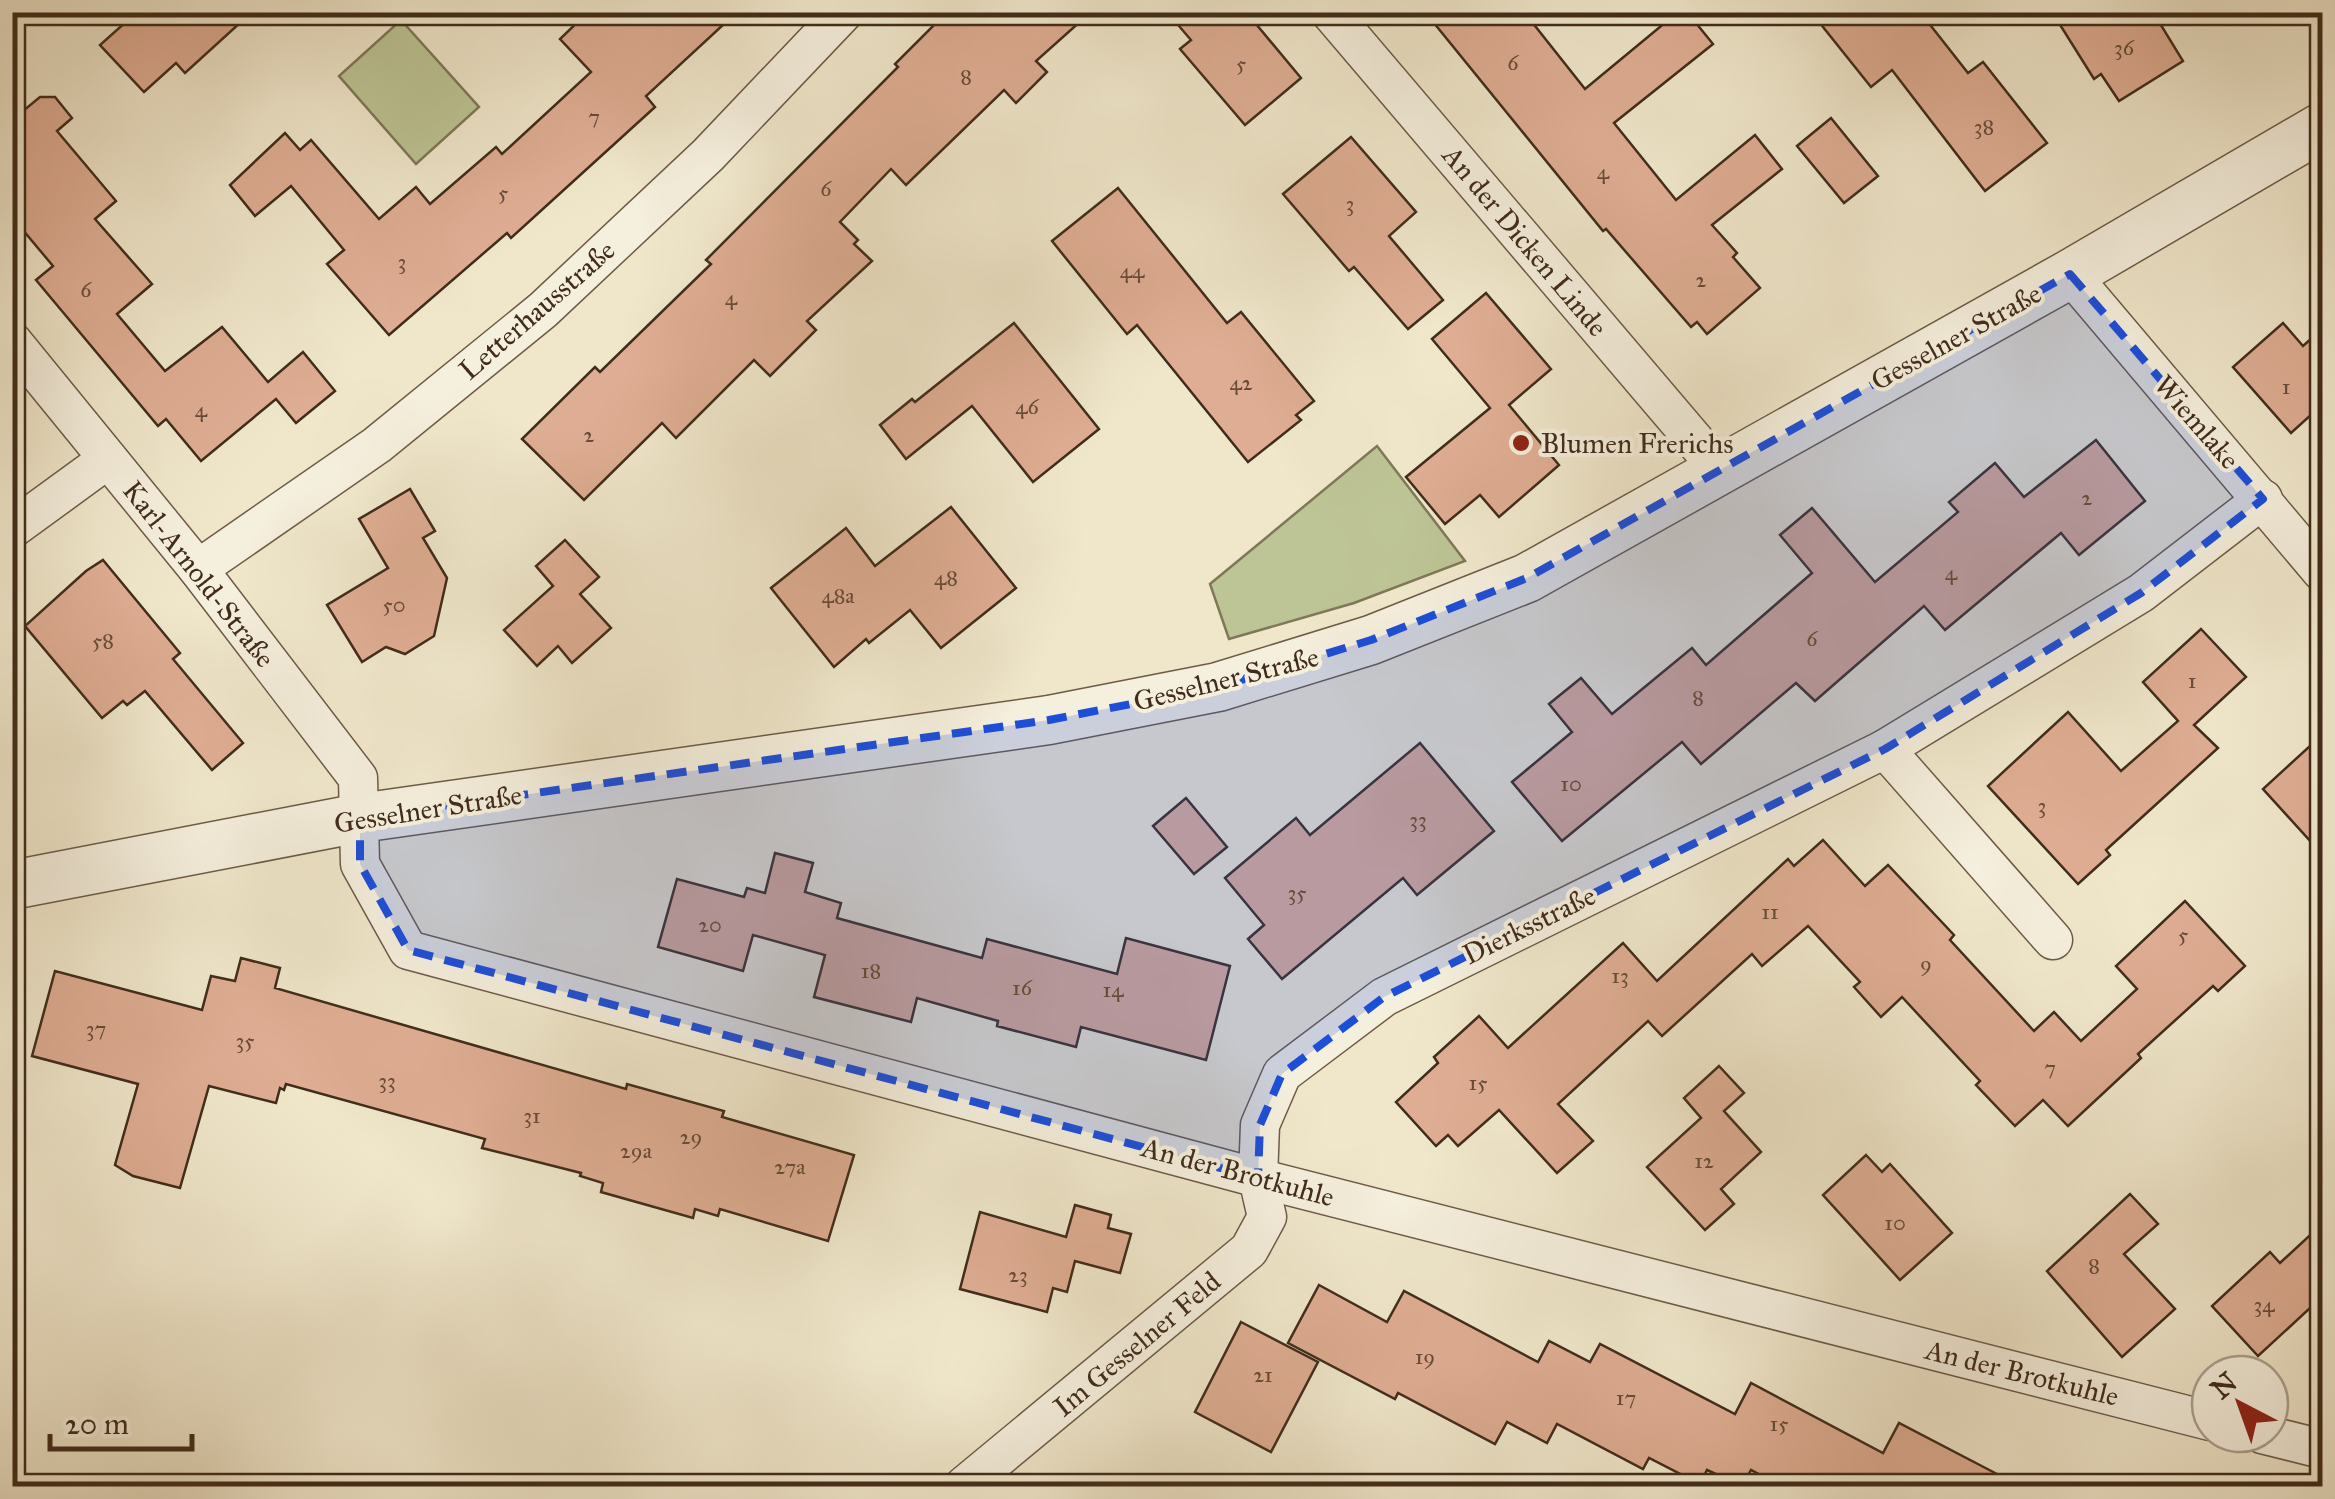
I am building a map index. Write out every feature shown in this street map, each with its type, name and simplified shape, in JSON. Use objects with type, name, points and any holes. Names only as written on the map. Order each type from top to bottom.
[{"type":"street","name":"Letterhausstraße","points":[[198,569],[377,445],[542,310],[708,155],[844,12]]},
{"type":"street","name":"An der Dicken Linde","points":[[1330,12],[1720,470]]},
{"type":"street","name":"Gesselner Straße","points":[[12,885],[360,818],[1049,720],[1218,686],[1372,640],[1527,578],[2322,128]]},
{"type":"street","name":"Wiemlake","points":[[2070,274],[2322,572]]},
{"type":"street","name":"Karl-Arnold-Straße","points":[[12,341],[198,569],[358,778],[360,818]]},
{"type":"street","points":[[12,530],[108,459]]},
{"type":"street","name":"Dierksstraße","points":[[1258,1178],[1260,1125],[1282,1074],[1384,997],[1885,750],[2141,593],[2264,499]]},
{"type":"street","points":[[1885,750],[2052,940]]},
{"type":"street","name":"An der Brotkuhle","points":[[360,818],[360,864],[408,950],[1258,1178],[2190,1416]]},
{"type":"street","name":"Im Gesselner Feld","points":[[964,1486],[1250,1250],[1267,1217],[1258,1178]]},
{"type":"street","points":[[2290,1441],[2322,1450]]},
{"type":"highlighted area","points":[[2070,274],[2263,499],[2141,593],[1885,749],[1384,997],[1282,1074],[1260,1125],[1258,1178],[408,950],[360,864],[360,818],[1049,720],[1218,687],[1371,640],[1527,578]]},
{"type":"green space","points":[[401,20],[479,107],[416,164],[339,76]]},
{"type":"green space","points":[[1377,446],[1465,561],[1354,603],[1229,639],[1210,584]]},
{"type":"building","points":[[137,12],[252,12],[185,73],[176,63],[144,92],[100,45]]},
{"type":"building","points":[[588,12],[737,12],[646,96],[655,107],[511,238],[507,233],[389,335],[327,264],[344,250],[291,186],[255,216],[230,185],[285,133],[300,150],[311,140],[379,219],[416,187],[430,204],[496,147],[502,154],[591,72],[560,39]]},
{"type":"building","points":[[947,12],[1091,12],[1036,61],[1047,72],[1016,103],[1004,90],[906,185],[891,169],[840,222],[858,240],[854,244],[872,261],[807,321],[816,330],[770,376],[754,360],[676,438],[662,423],[584,500],[522,439],[595,367],[600,372],[711,264],[706,260],[898,67],[895,64]]},
{"type":"building","points":[[1167,12],[1246,12],[1301,78],[1245,125],[1180,49],[1191,40]]},
{"type":"building","points":[[1425,12],[1524,12],[1585,89],[1678,12],[1687,12],[1713,44],[1614,123],[1676,200],[1755,135],[1782,169],[1712,225],[1760,288],[1707,334],[1697,322],[1691,327],[1606,229],[1603,231]]},
{"type":"building","points":[[1811,12],[1920,12],[1968,73],[1983,62],[2047,143],[1985,191],[1892,70],[1871,87]]},
{"type":"building","points":[[2052,12],[2153,12],[2183,61],[2119,101],[2101,74],[2094,79]]},
{"type":"building","points":[[40,97],[55,97],[72,118],[57,131],[116,201],[95,219],[152,284],[117,314],[165,371],[222,327],[268,382],[303,352],[335,391],[296,423],[276,399],[201,461],[166,419],[158,426],[36,280],[53,266],[12,217],[12,120]]},
{"type":"building","points":[[1831,118],[1878,176],[1844,203],[1797,146]]},
{"type":"building","points":[[1351,137],[1416,212],[1389,236],[1443,300],[1408,329],[1354,267],[1349,271],[1283,194]]},
{"type":"building","points":[[1118,188],[1227,323],[1241,312],[1314,401],[1296,415],[1301,420],[1248,462],[1137,325],[1127,334],[1052,241]]},
{"type":"building","points":[[1486,293],[1551,369],[1509,405],[1559,465],[1499,517],[1480,495],[1445,524],[1406,477],[1490,408],[1432,339]]},
{"type":"building","points":[[1014,323],[1099,429],[1033,482],[972,406],[906,459],[880,425]]},
{"type":"building","points":[[2283,323],[2303,346],[2322,329],[2322,405],[2291,433],[2233,367]]},
{"type":"building","points":[[2096,440],[2145,501],[2079,555],[2061,533],[1945,630],[1924,606],[1815,701],[1796,683],[1701,764],[1682,742],[1562,841],[1512,782],[1572,732],[1549,704],[1581,678],[1612,714],[1692,648],[1706,665],[1812,573],[1780,535],[1812,508],[1875,582],[1958,512],[1949,502],[1995,463],[2024,497]]},
{"type":"building","points":[[410,489],[435,531],[423,538],[447,578],[434,636],[405,654],[386,647],[362,662],[327,605],[388,568],[359,519]]},
{"type":"building","points":[[951,507],[1016,588],[941,648],[910,610],[869,643],[866,639],[834,667],[771,588],[846,528],[875,566]]},
{"type":"building","points":[[565,540],[599,577],[580,594],[611,628],[572,663],[558,646],[537,666],[504,630],[553,586],[536,566]]},
{"type":"building","points":[[103,560],[180,653],[173,659],[243,743],[212,770],[145,691],[127,705],[123,701],[102,718],[25,626]]},
{"type":"building","points":[[2201,629],[2246,677],[2194,725],[2218,748],[2106,850],[2110,855],[2078,884],[1988,786],[2068,712],[2121,771],[2178,721],[2143,682]]},
{"type":"building","points":[[2322,735],[2322,854],[2263,789]]},
{"type":"building","points":[[1420,743],[1494,831],[1417,895],[1403,878],[1282,979],[1248,939],[1264,925],[1225,878],[1296,818],[1310,835]]},
{"type":"building","points":[[1186,798],[1227,847],[1194,874],[1153,826]]},
{"type":"building","points":[[1823,840],[1865,886],[1888,865],[1954,935],[1950,940],[2034,1031],[2054,1012],[2081,1041],[2137,989],[2116,966],[2185,901],[2245,966],[2218,991],[2213,986],[2138,1054],[2141,1058],[2068,1126],[2043,1100],[2015,1126],[1976,1085],[1980,1081],[1902,997],[1881,1017],[1854,987],[1860,982],[1808,926],[1762,966],[1752,954],[1662,1036],[1648,1021],[1558,1104],[1593,1141],[1557,1173],[1499,1110],[1458,1146],[1448,1135],[1436,1146],[1396,1102],[1438,1063],[1434,1057],[1479,1016],[1508,1048],[1623,943],[1657,981],[1788,859],[1794,866]]},
{"type":"building","points":[[775,853],[813,863],[805,892],[841,903],[837,918],[982,958],[987,939],[1117,974],[1126,938],[1230,966],[1206,1060],[1081,1027],[1076,1047],[997,1026],[998,1021],[917,998],[911,1022],[814,997],[825,955],[753,935],[743,971],[658,947],[677,879],[744,897],[747,888],[765,893]]},
{"type":"building","points":[[241,958],[280,968],[275,988],[626,1089],[627,1084],[724,1111],[722,1117],[854,1155],[828,1241],[720,1209],[718,1216],[695,1209],[693,1218],[601,1192],[603,1183],[580,1176],[581,1173],[482,1148],[485,1139],[286,1084],[284,1090],[280,1088],[276,1103],[209,1086],[180,1188],[133,1176],[115,1165],[138,1084],[32,1056],[55,971],[202,1010],[211,976],[235,981]]},
{"type":"building","points":[[1719,1066],[1744,1093],[1724,1111],[1761,1152],[1721,1189],[1734,1204],[1705,1230],[1647,1167],[1701,1118],[1684,1098]]},
{"type":"building","points":[[1866,1155],[1882,1172],[1890,1164],[1952,1233],[1900,1280],[1823,1195]]},
{"type":"building","points":[[2130,1194],[2158,1224],[2124,1254],[2175,1309],[2122,1357],[2047,1271]]},
{"type":"building","points":[[1075,1205],[1111,1215],[1108,1228],[1131,1234],[1120,1273],[1075,1261],[1067,1292],[1053,1288],[1047,1312],[960,1289],[980,1212],[1066,1237]]},
{"type":"building","points":[[2322,1224],[2322,1297],[2256,1354],[2212,1306],[2270,1252],[2280,1263]]},
{"type":"building","points":[[1319,1285],[1387,1322],[1404,1291],[1538,1362],[1549,1341],[1590,1362],[1600,1344],[1735,1414],[1751,1383],[1883,1453],[1899,1423],[2020,1486],[1781,1486],[1751,1470],[1742,1486],[1707,1470],[1700,1484],[1649,1458],[1643,1469],[1557,1424],[1547,1443],[1507,1422],[1495,1444],[1398,1393],[1395,1399],[1288,1343]]},
{"type":"building","points":[[1241,1322],[1318,1362],[1271,1452],[1195,1412]]},
{"type":"place","name":"Blumen Frerichs","points":[[1521,443]]}]
